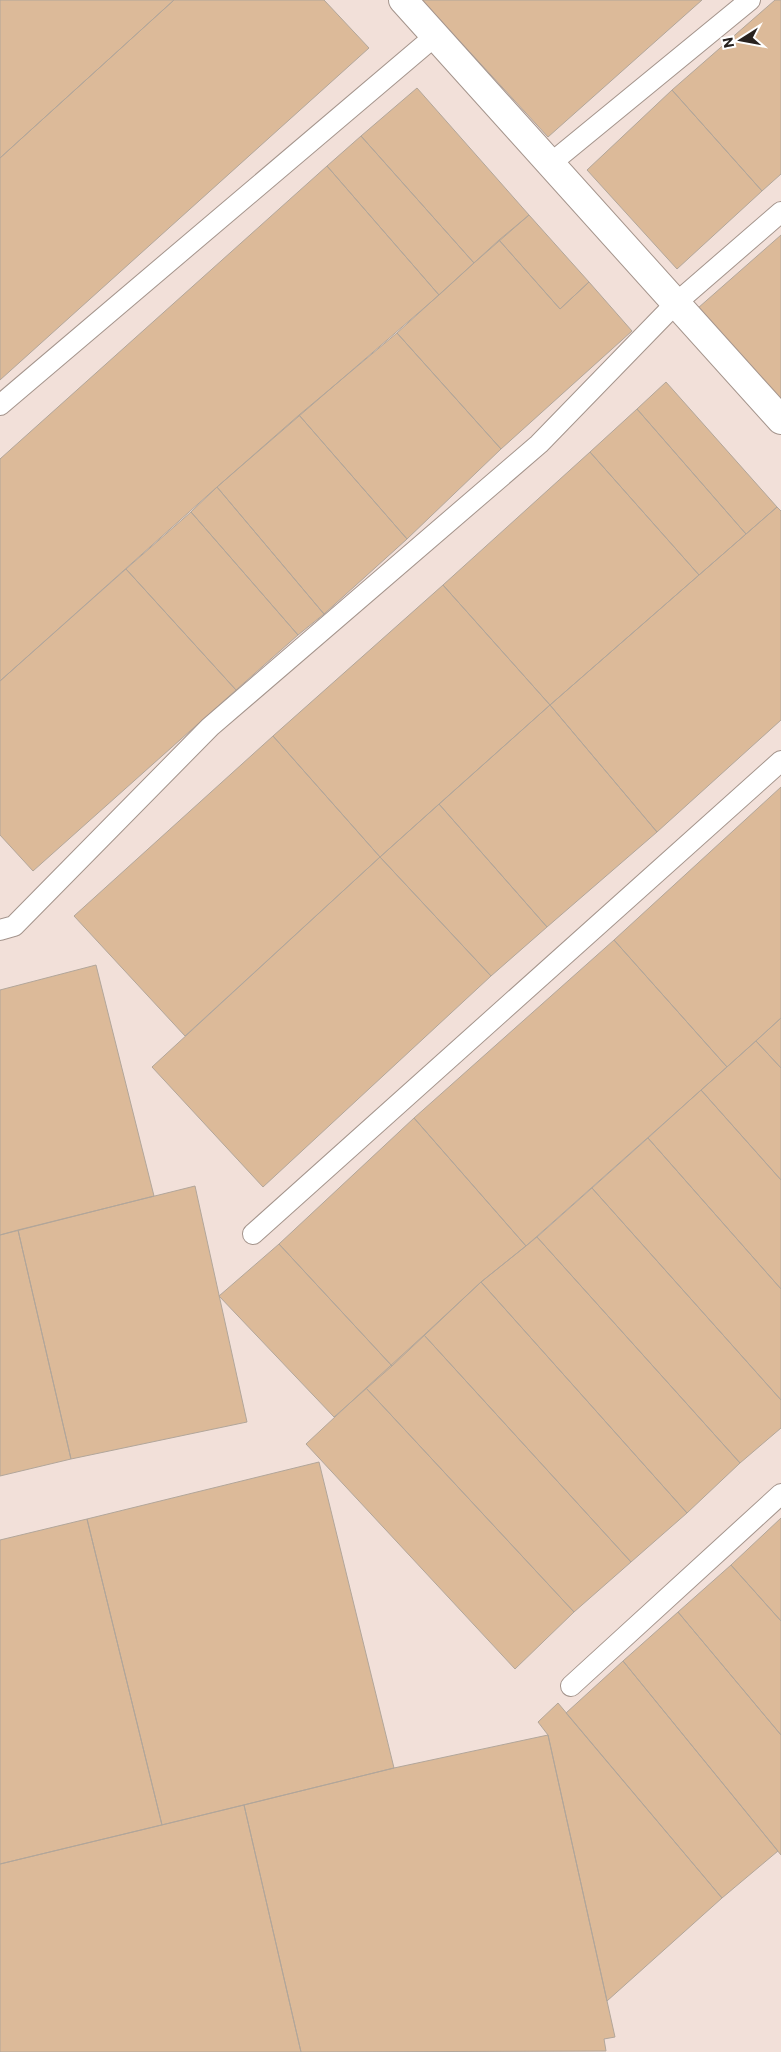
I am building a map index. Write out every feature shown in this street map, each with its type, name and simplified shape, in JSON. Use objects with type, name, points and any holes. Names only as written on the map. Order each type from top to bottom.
[{"type":"street","points":[[403,0],[781,420]]},
{"type":"lane","points":[[550,164],[750,0]]},
{"type":"lane","points":[[0,405],[435,36]]},
{"type":"lane","points":[[0,930],[14,926],[210,727],[539,444],[676,303],[781,212]]},
{"type":"lane","points":[[253,1234],[781,760]]},
{"type":"lane","points":[[572,1686],[781,1494]]},
{"type":"building","points":[[0,0],[174,0],[0,158]]},
{"type":"building","points":[[174,0],[324,0],[369,48],[0,380],[0,158]]},
{"type":"building","points":[[422,0],[702,0],[548,137]]},
{"type":"building","points":[[775,0],[781,0],[781,174],[762,191],[672,90]]},
{"type":"building","points":[[417,88],[529,215],[474,263],[361,136]]},
{"type":"building","points":[[672,90],[762,191],[677,269],[587,170]]},
{"type":"building","points":[[361,136],[474,263],[439,295],[327,166]]},
{"type":"building","points":[[327,166],[439,295],[217,487],[0,681],[0,459]]},
{"type":"building","points":[[529,215],[589,282],[560,309],[499,240]]},
{"type":"building","points":[[781,235],[781,400],[698,308]]},
{"type":"building","points":[[499,240],[560,309],[589,282],[632,331],[501,449],[397,333]]},
{"type":"building","points":[[397,333],[501,449],[407,539],[299,415]]},
{"type":"building","points":[[666,382],[777,507],[746,534],[637,409]]},
{"type":"building","points":[[637,409],[746,534],[699,575],[590,452]]},
{"type":"building","points":[[299,415],[407,539],[324,614],[217,487]]},
{"type":"building","points":[[590,452],[699,575],[550,705],[443,585]]},
{"type":"building","points":[[217,487],[324,614],[298,635],[191,512]]},
{"type":"building","points":[[777,507],[781,511],[781,720],[657,832],[550,705]]},
{"type":"building","points":[[191,512],[298,635],[236,690],[126,569]]},
{"type":"building","points":[[126,569],[236,690],[33,871],[0,835],[0,681]]},
{"type":"building","points":[[443,585],[550,705],[380,857],[273,736]]},
{"type":"building","points":[[550,705],[657,832],[547,927],[439,804]]},
{"type":"building","points":[[273,736],[380,857],[185,1036],[74,916]]},
{"type":"building","points":[[781,787],[781,1018],[727,1067],[614,940]]},
{"type":"building","points":[[439,804],[547,927],[491,976],[380,857]]},
{"type":"building","points":[[380,857],[491,976],[263,1187],[152,1067]]},
{"type":"building","points":[[614,940],[727,1067],[526,1246],[414,1118]]},
{"type":"building","points":[[96,965],[154,1196],[0,1235],[0,990]]},
{"type":"building","points":[[781,1018],[781,1068],[756,1041]]},
{"type":"building","points":[[756,1041],[781,1068],[781,1180],[701,1090]]},
{"type":"building","points":[[701,1090],[781,1180],[781,1289],[648,1138]]},
{"type":"building","points":[[414,1118],[526,1246],[481,1282],[392,1366],[279,1244]]},
{"type":"building","points":[[648,1138],[781,1289],[781,1400],[592,1188]]},
{"type":"building","points":[[195,1186],[247,1422],[71,1459],[18,1230]]},
{"type":"building","points":[[592,1188],[781,1400],[781,1428],[740,1463],[537,1237]]},
{"type":"building","points":[[18,1230],[71,1459],[0,1476],[0,1235]]},
{"type":"building","points":[[537,1237],[740,1463],[687,1513],[481,1282]]},
{"type":"building","points":[[279,1244],[392,1366],[334,1417],[219,1296]]},
{"type":"building","points":[[481,1282],[687,1513],[631,1562],[424,1335]]},
{"type":"building","points":[[424,1335],[631,1562],[574,1612],[366,1388]]},
{"type":"building","points":[[366,1388],[574,1612],[515,1669],[306,1444]]},
{"type":"building","points":[[319,1462],[394,1768],[162,1825],[87,1519]]},
{"type":"building","points":[[781,1518],[781,1621],[731,1565]]},
{"type":"building","points":[[87,1519],[162,1825],[0,1864],[0,1540]]},
{"type":"building","points":[[731,1565],[781,1621],[781,1735],[678,1612]]},
{"type":"building","points":[[678,1612],[781,1735],[781,1855],[623,1661]]},
{"type":"building","points":[[623,1661],[778,1851],[722,1898],[566,1713]]},
{"type":"building","points":[[558,1703],[722,1898],[607,2001],[548,1735],[538,1722]]},
{"type":"building","points":[[548,1735],[615,2037],[604,2039],[606,2051],[301,2052],[244,1805],[394,1768]]},
{"type":"building","points":[[244,1805],[301,2052],[0,2052],[0,1864]]}]
